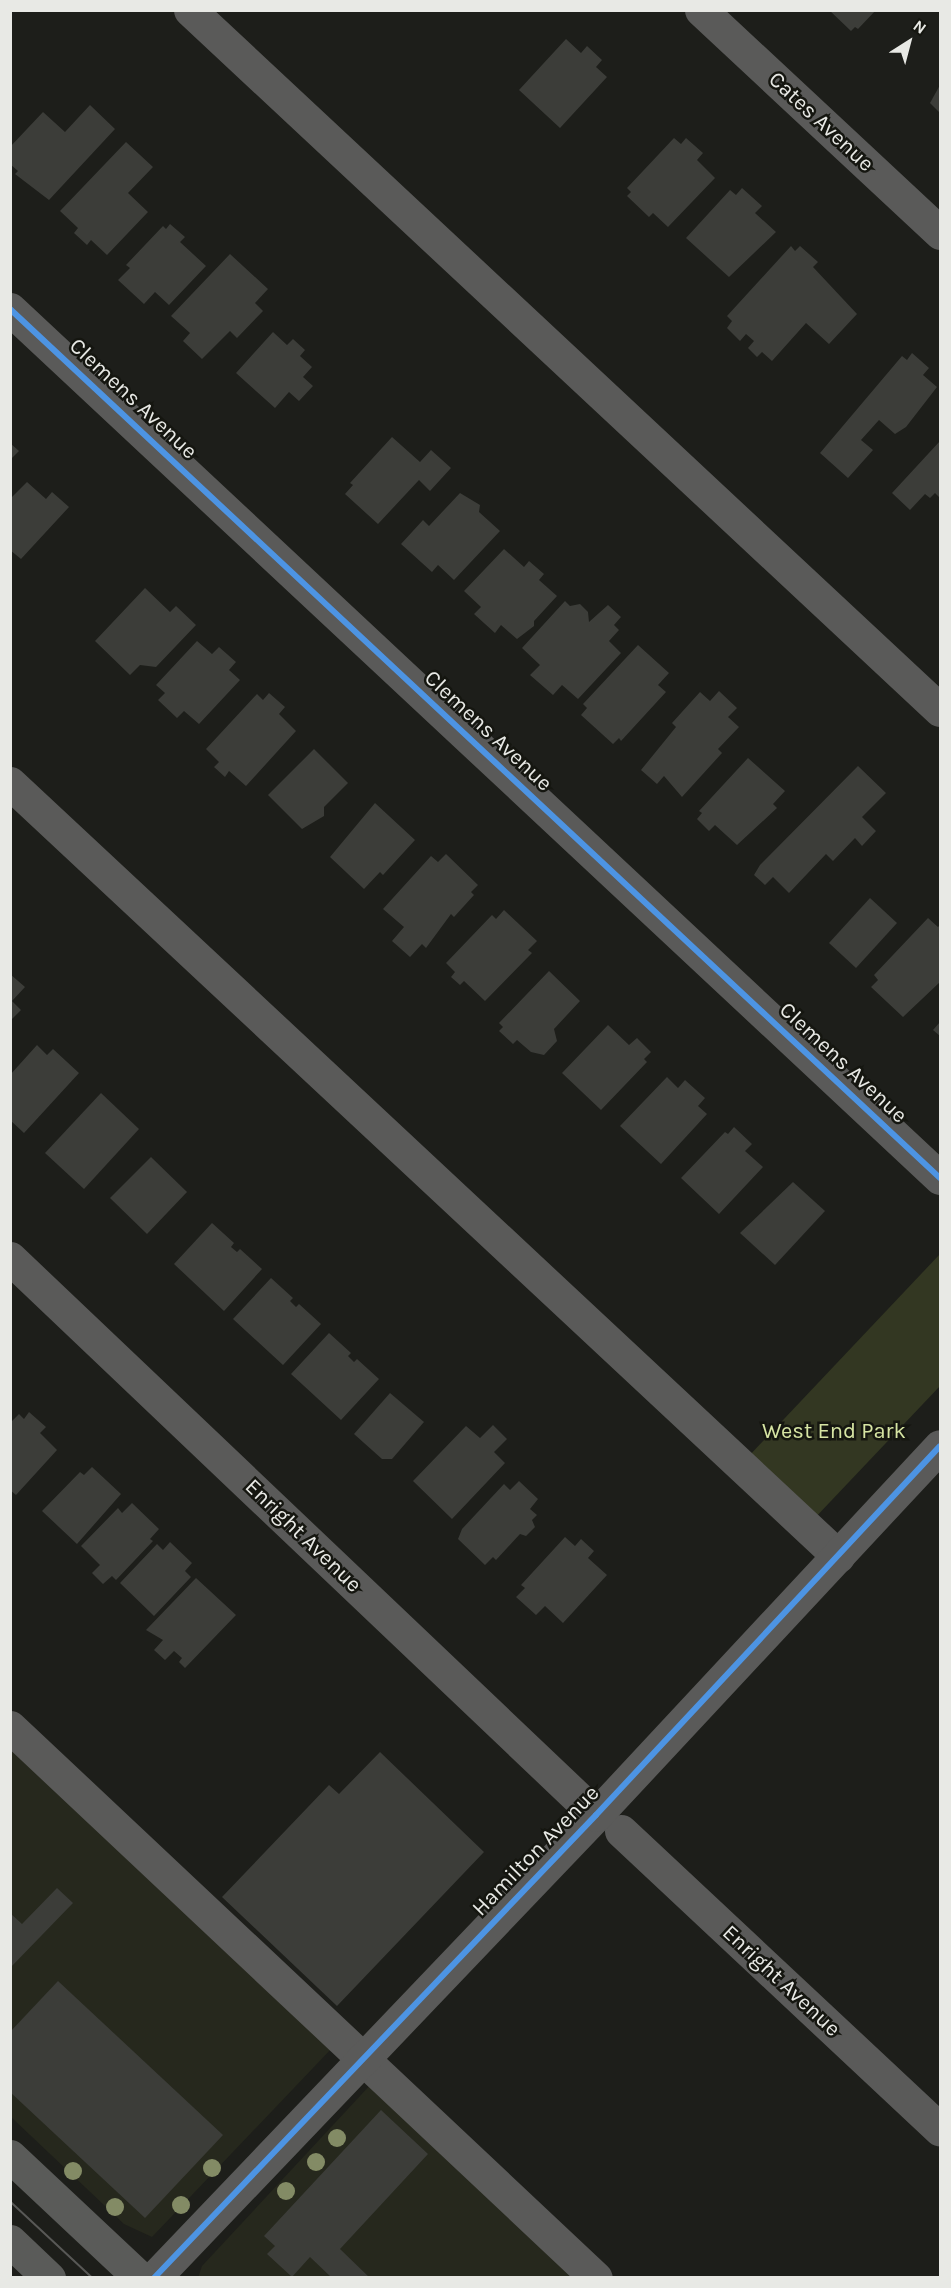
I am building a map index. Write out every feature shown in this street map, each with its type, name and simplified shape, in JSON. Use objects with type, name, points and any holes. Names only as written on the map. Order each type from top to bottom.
[{"type":"main road","points":[[10,2156],[140,2277]]},
{"type":"main road","points":[[10,2241],[49,2277]]},
{"type":"street","points":[[190,10],[940,710]]},
{"type":"street","name":"Cates Avenue","points":[[701,10],[940,233]]},
{"type":"street","name":"Clemens Avenue","points":[[10,309],[940,1178]]},
{"type":"street","points":[[10,783],[838,1556]]},
{"type":"street","name":"Enright Avenue","points":[[10,1258],[608,1823],[940,2130]]},
{"type":"street","name":"Hamilton Avenue","points":[[154,2277],[363,2058],[608,1823],[838,1556],[940,1446]]},
{"type":"street","points":[[10,1727],[596,2277]]},
{"type":"shaded area","points":[[10,1741],[333,2047],[152,2237],[124,2224],[11,2117]]},
{"type":"shaded area","points":[[373,2082],[582,2278],[198,2278],[202,2266]]},
{"type":"green space","name":"West End Park","points":[[940,1254],[940,1386],[812,1521],[747,1458]]},
{"type":"building","points":[[829,10],[876,10],[858,29],[855,27],[851,31]]},
{"type":"building","points":[[566,39],[581,53],[587,46],[602,60],[596,67],[607,77],[560,128],[519,90]]},
{"type":"building","points":[[940,85],[940,113],[930,103]]},
{"type":"building","points":[[90,105],[115,129],[49,200],[15,174],[18,171],[10,164],[10,147],[43,112],[65,132]]},
{"type":"building","points":[[674,138],[681,144],[686,138],[703,153],[697,160],[715,178],[668,227],[653,213],[649,217],[627,196],[631,192],[627,188]]},
{"type":"building","points":[[126,142],[153,167],[128,193],[148,212],[107,255],[91,240],[87,245],[74,233],[78,228],[60,211]]},
{"type":"building","points":[[742,188],[762,206],[755,213],[776,232],[729,277],[686,238],[730,190],[736,195]]},
{"type":"building","points":[[170,224],[185,237],[180,242],[206,266],[169,305],[155,292],[144,304],[118,280],[130,268],[126,265],[163,226],[166,229]]},
{"type":"building","points":[[791,246],[795,251],[800,246],[818,262],[813,267],[857,314],[829,344],[806,323],[772,361],[762,352],[757,357],[748,348],[754,341],[746,334],[740,341],[727,328],[732,321],[727,316]]},
{"type":"building","points":[[230,254],[268,289],[255,303],[263,311],[237,338],[230,331],[202,359],[183,341],[190,333],[171,316]]},
{"type":"building","points":[[273,332],[287,345],[293,339],[305,350],[300,356],[312,367],[303,377],[313,386],[299,401],[289,392],[275,408],[236,373]]},
{"type":"building","points":[[912,353],[929,368],[923,375],[937,387],[906,427],[895,434],[879,420],[861,440],[873,450],[848,478],[820,453],[902,356],[907,360]]},
{"type":"building","points":[[392,437],[420,462],[431,450],[451,468],[430,491],[419,480],[378,524],[345,494],[353,485],[350,483]]},
{"type":"building","points":[[940,441],[940,498],[935,493],[930,498],[925,494],[910,510],[892,493]]},
{"type":"building","points":[[10,443],[19,451],[10,460]]},
{"type":"building","points":[[27,482],[46,499],[52,492],[69,507],[21,559],[10,550],[10,499]]},
{"type":"building","points":[[460,493],[480,505],[479,512],[500,531],[454,580],[438,565],[432,572],[401,544],[423,520],[429,526]]},
{"type":"building","points":[[504,549],[524,567],[529,561],[544,574],[539,580],[557,596],[534,621],[534,626],[517,639],[501,625],[495,633],[474,614],[481,607],[464,591]]},
{"type":"building","points":[[145,588],[170,612],[176,606],[196,625],[156,667],[140,665],[130,675],[95,641]]},
{"type":"building","points":[[565,601],[570,606],[580,604],[588,612],[589,622],[608,605],[621,617],[614,625],[619,630],[609,641],[621,653],[578,699],[562,685],[553,695],[530,675],[540,665],[522,648]]},
{"type":"building","points":[[197,641],[212,654],[219,647],[236,662],[229,670],[240,680],[199,724],[184,711],[177,718],[158,700],[165,693],[156,685]]},
{"type":"building","points":[[638,645],[669,673],[658,685],[666,692],[621,741],[619,738],[613,744],[581,715],[587,708],[583,704]]},
{"type":"building","points":[[719,691],[737,708],[728,717],[739,727],[718,749],[722,753],[682,797],[664,776],[657,784],[641,770],[676,727],[672,723],[700,692],[710,701]]},
{"type":"building","points":[[269,693],[285,707],[279,714],[296,731],[246,786],[229,771],[225,777],[214,767],[219,762],[206,749],[257,694],[263,700]]},
{"type":"building","points":[[314,749],[348,783],[324,807],[324,816],[302,829],[268,795]]},
{"type":"building","points":[[748,758],[785,791],[773,804],[777,808],[737,845],[715,825],[709,831],[697,819],[702,813],[699,811]]},
{"type":"building","points":[[858,766],[886,793],[862,817],[876,831],[862,846],[855,838],[833,861],[826,854],[789,893],[773,877],[765,885],[754,875],[760,865]]},
{"type":"building","points":[[375,803],[415,840],[383,875],[380,872],[364,889],[330,857]]},
{"type":"building","points":[[446,854],[478,885],[471,892],[474,895],[454,917],[451,914],[426,948],[422,944],[410,957],[392,941],[404,927],[383,909],[431,856],[438,862]]},
{"type":"building","points":[[870,898],[897,923],[856,968],[829,943]]},
{"type":"building","points":[[504,910],[537,941],[528,950],[532,953],[485,1001],[464,981],[460,985],[451,977],[455,972],[446,963],[492,915],[496,919]]},
{"type":"building","points":[[928,918],[938,927],[940,925],[940,982],[903,1017],[871,987],[878,980],[874,975]]},
{"type":"building","points":[[549,971],[580,1001],[554,1029],[557,1041],[544,1055],[531,1052],[517,1040],[513,1044],[499,1031],[503,1027],[499,1023]]},
{"type":"building","points":[[10,974],[25,987],[12,1001],[21,1010],[10,1021]]},
{"type":"building","points":[[940,1022],[940,1036],[933,1030]]},
{"type":"building","points":[[608,1025],[629,1045],[637,1038],[651,1052],[644,1059],[647,1062],[601,1110],[562,1073]]},
{"type":"building","points":[[37,1045],[47,1055],[53,1049],[79,1073],[24,1133],[10,1120],[10,1075]]},
{"type":"building","points":[[667,1077],[678,1088],[685,1080],[705,1098],[698,1106],[707,1114],[661,1164],[620,1126]]},
{"type":"building","points":[[101,1093],[139,1129],[84,1189],[45,1153]]},
{"type":"building","points":[[734,1127],[752,1144],[745,1151],[763,1167],[719,1214],[681,1178],[725,1132],[728,1134]]},
{"type":"building","points":[[151,1157],[187,1192],[147,1234],[110,1198]]},
{"type":"building","points":[[793,1182],[825,1211],[775,1265],[740,1233]]},
{"type":"building","points":[[212,1223],[234,1243],[231,1247],[237,1252],[240,1249],[262,1269],[224,1311],[174,1264]]},
{"type":"building","points":[[271,1278],[293,1298],[290,1301],[296,1307],[299,1304],[321,1324],[283,1365],[233,1319]]},
{"type":"building","points":[[329,1333],[351,1353],[348,1356],[354,1362],[357,1359],[379,1379],[341,1420],[291,1374]]},
{"type":"building","points":[[390,1393],[424,1422],[392,1459],[382,1459],[354,1434]]},
{"type":"building","points":[[29,1412],[46,1427],[40,1433],[57,1450],[16,1495],[10,1490],[10,1423],[19,1414],[24,1419]]},
{"type":"building","points":[[493,1425],[507,1439],[494,1452],[505,1463],[452,1519],[413,1481],[466,1426],[480,1438]]},
{"type":"building","points":[[92,1467],[121,1494],[77,1544],[42,1511],[80,1472],[84,1475]]},
{"type":"building","points":[[519,1481],[538,1499],[530,1509],[537,1515],[532,1520],[535,1527],[526,1536],[520,1534],[496,1560],[493,1557],[485,1565],[458,1539],[462,1529],[504,1484],[510,1490]]},
{"type":"building","points":[[132,1503],[159,1529],[150,1539],[153,1541],[116,1580],[112,1576],[103,1584],[92,1573],[100,1565],[81,1546],[118,1508],[122,1513]]},
{"type":"building","points":[[565,1537],[575,1546],[581,1539],[594,1551],[588,1558],[607,1575],[563,1623],[545,1606],[536,1615],[516,1597],[525,1588],[521,1585]]},
{"type":"building","points":[[170,1542],[192,1563],[185,1571],[191,1577],[154,1616],[120,1583],[157,1544],[163,1550]]},
{"type":"building","points":[[196,1578],[236,1615],[185,1668],[179,1662],[182,1658],[174,1651],[165,1660],[154,1650],[163,1640],[146,1630]]},
{"type":"building","points":[[380,1752],[484,1852],[337,2006],[222,1897],[329,1785],[339,1794]]},
{"type":"building","points":[[57,1888],[73,1903],[10,1968],[10,1913],[22,1924]]},
{"type":"building","points":[[58,1981],[223,2135],[145,2218],[10,2092],[10,2032]]},
{"type":"building","points":[[381,2110],[428,2154],[340,2249],[370,2278],[332,2278],[310,2257],[292,2277],[267,2254],[275,2246],[264,2236]]},
{"type":"tram line","points":[[10,2201],[93,2278]]},
{"type":"cycle path","points":[[10,309],[940,1178]]},
{"type":"cycle path","points":[[154,2278],[596,1815],[940,1446]]}]
